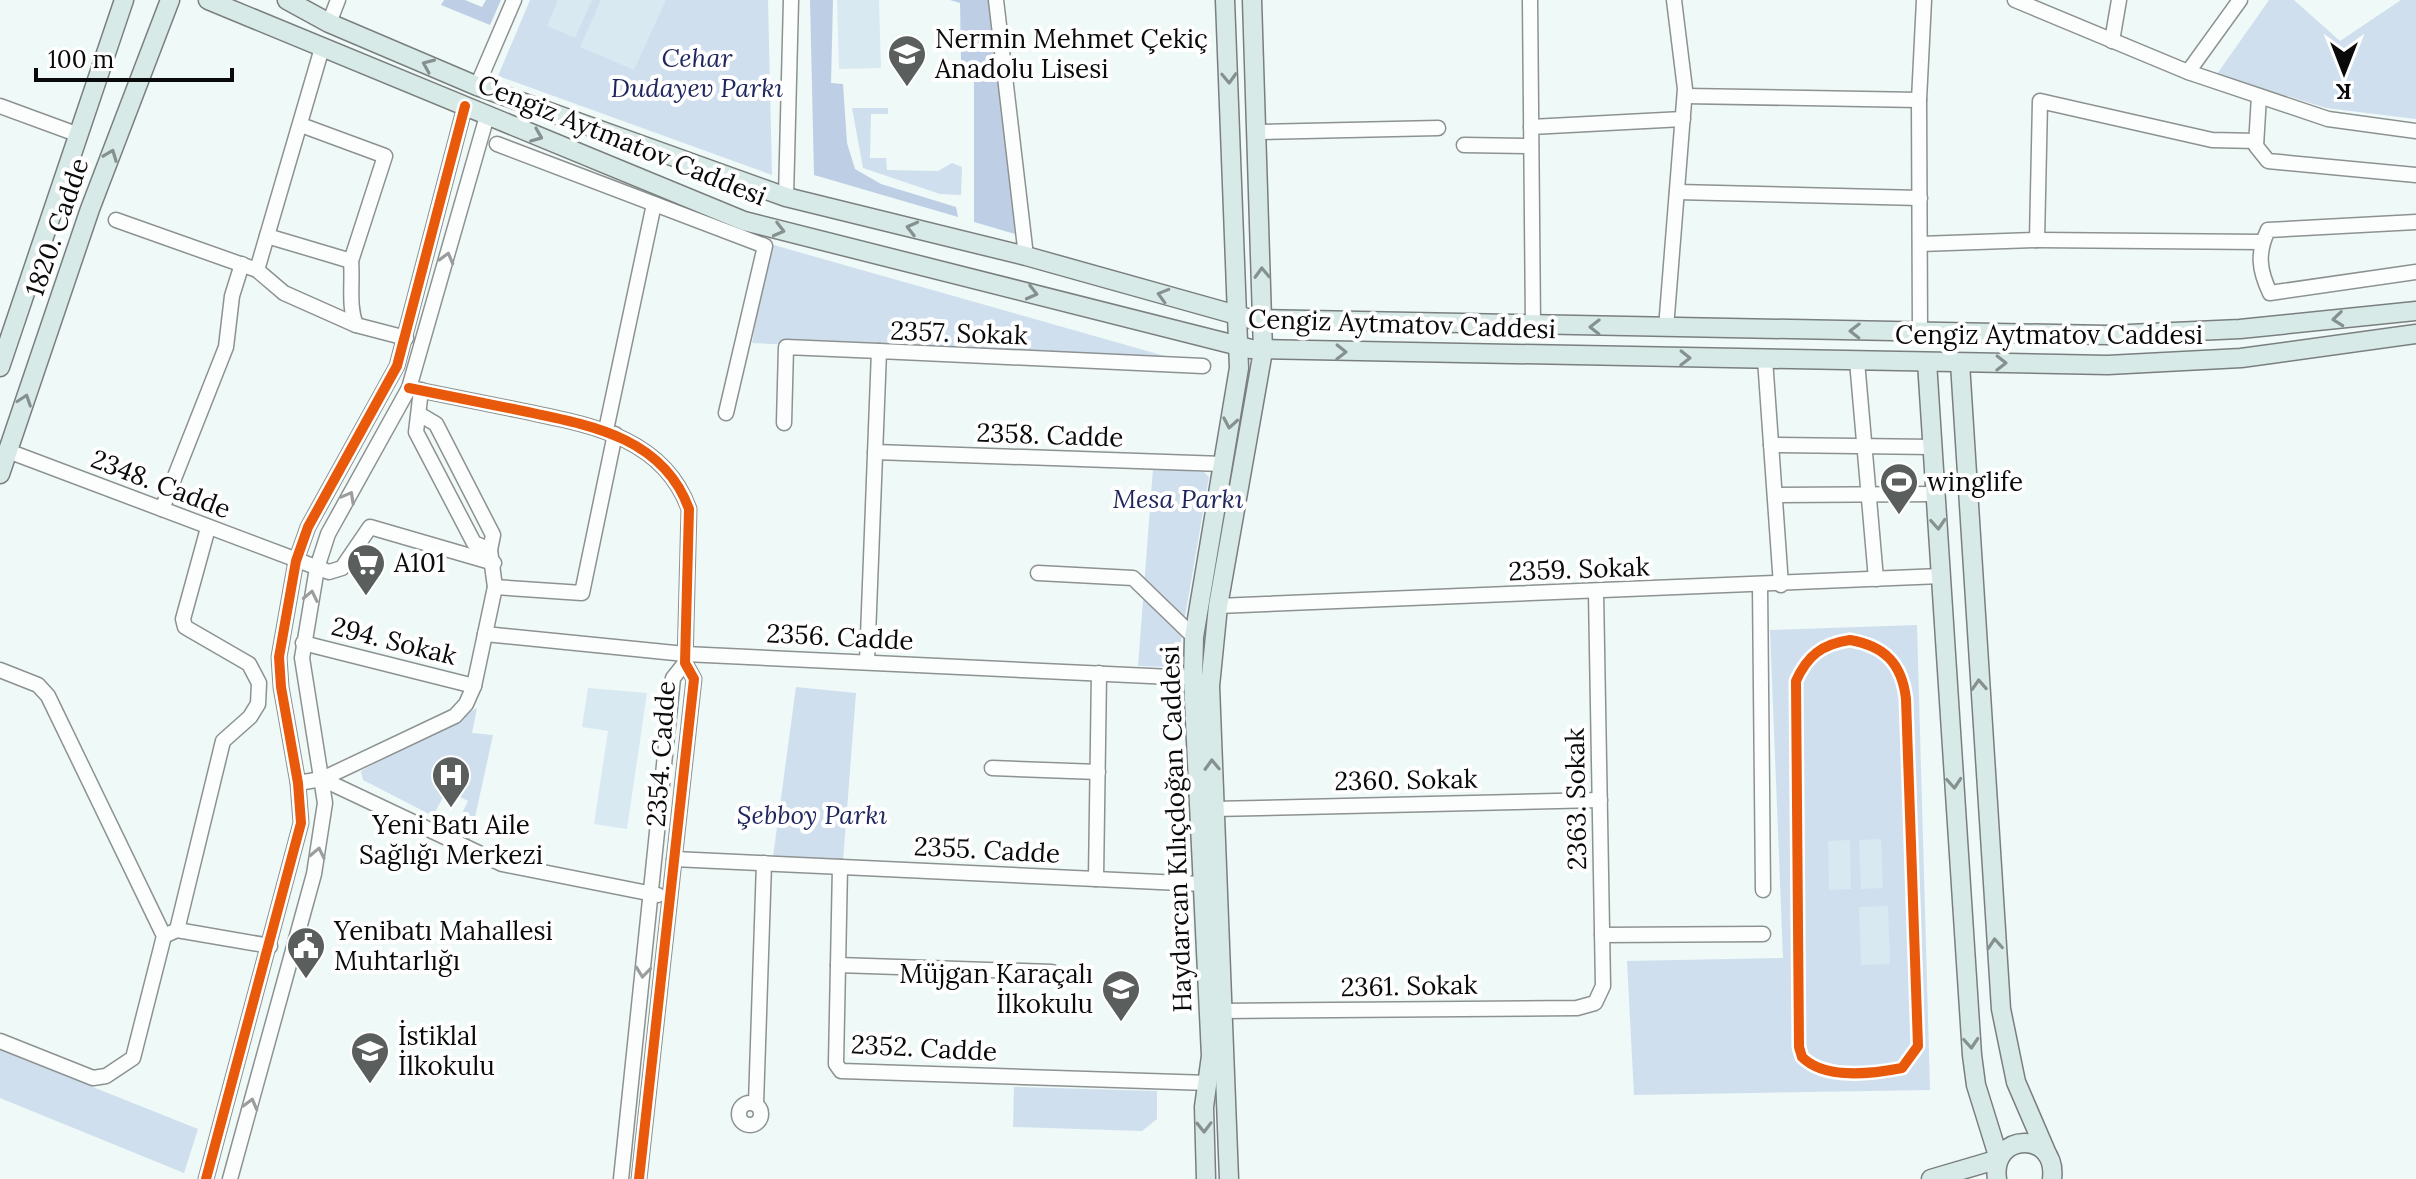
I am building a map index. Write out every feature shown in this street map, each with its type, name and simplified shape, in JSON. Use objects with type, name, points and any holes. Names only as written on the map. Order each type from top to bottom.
[{"type":"main road","name":"1820. Cadde","points":[[0,367],[124,0]]},
{"type":"main road","name":"1820. Cadde","points":[[0,474],[90,209],[170,0]]},
{"type":"main road","name":"Cengiz Aytmatov Caddesi","points":[[208,0],[744,221],[1263,351],[2108,365],[2241,358],[2415,334]]},
{"type":"main road","name":"Cengiz Aytmatov Caddesi","points":[[287,0],[329,23],[477,86],[786,197],[1026,256],[1263,321],[2171,333],[2416,311]]},
{"type":"main road","name":"Haydarcan Kılıçdoğan Caddesi","points":[[1206,1179],[1204,1123],[1209,1083],[1193,678],[1194,637],[1238,377],[1225,0]]},
{"type":"main road","name":"Haydarcan Kılıçdoğan Caddesi","points":[[1229,1179],[1210,686],[1218,606],[1263,351],[1252,0]]},
{"type":"main road","points":[[1927,362],[1972,1055],[1976,1085],[1999,1159],[1997,1179]]},
{"type":"main road","points":[[1960,363],[2001,1009],[2016,1082],[2047,1154],[2053,1177]]},
{"type":"main road","points":[[1931,1179],[1999,1159],[2012,1146],[2021,1143],[2039,1146],[2047,1154]]},
{"type":"street","points":[[329,23],[338,0]]},
{"type":"street","points":[[477,86],[514,0]]},
{"type":"street","points":[[786,197],[791,0]]},
{"type":"street","points":[[996,0],[1026,256]]},
{"type":"street","points":[[1530,0],[1533,326]]},
{"type":"street","points":[[1666,328],[1685,96],[1674,0]]},
{"type":"street","points":[[1920,332],[1919,100],[1924,0]]},
{"type":"street","points":[[2015,0],[2188,72],[2328,119],[2416,131]]},
{"type":"street","points":[[2112,41],[2119,0]]},
{"type":"street","points":[[2188,72],[2240,0]]},
{"type":"street","points":[[257,270],[322,48]]},
{"type":"street","points":[[1685,96],[1919,100]]},
{"type":"street","points":[[2259,96],[2256,141],[2268,161],[2416,175]]},
{"type":"street","points":[[2037,240],[2040,101],[2212,140],[2256,141]]},
{"type":"street","points":[[0,106],[79,135]]},
{"type":"street","points":[[206,1179],[299,832],[298,783],[281,687],[279,657],[296,561],[308,527],[389,384],[406,338],[465,106]]},
{"type":"street","points":[[230,1179],[314,874],[323,825],[322,779],[304,682],[303,643],[317,568],[328,534],[415,389],[487,116]]},
{"type":"street","points":[[1531,127],[1683,119]]},
{"type":"street","points":[[301,125],[385,156],[351,261],[353,287],[350,310],[356,325]]},
{"type":"street","points":[[1257,132],[1438,128]]},
{"type":"street","points":[[497,144],[765,246],[726,413]]},
{"type":"street","points":[[1464,145],[1531,146]]},
{"type":"street","points":[[570,172],[578,153]]},
{"type":"street","points":[[1677,192],[1920,198]]},
{"type":"street","points":[[495,587],[582,593],[654,204]]},
{"type":"street","points":[[116,220],[257,270],[284,293],[356,325],[406,338]]},
{"type":"street","points":[[2416,222],[2268,230],[2262,242],[2260,272],[2270,293],[2416,272]]},
{"type":"street","points":[[267,236],[351,261]]},
{"type":"street","points":[[1920,244],[2037,240],[2262,242]]},
{"type":"street","points":[[162,509],[226,347],[232,296],[242,264]]},
{"type":"street","points":[[784,423],[786,347],[879,351]]},
{"type":"street","name":"2357. Sokak","points":[[867,662],[879,351],[1203,366]]},
{"type":"street","points":[[1765,359],[1781,585]]},
{"type":"street","points":[[1857,361],[1876,579]]},
{"type":"street","points":[[415,389],[419,414],[416,432],[474,543],[492,556]]},
{"type":"street","name":"2354. Cadde","points":[[415,389],[610,432],[634,443],[662,465],[680,487],[689,509],[685,658],[694,679],[639,1179]]},
{"type":"street","name":"294. Sokak","points":[[298,783],[322,779],[455,716],[466,704],[474,686],[495,587],[493,535],[436,424],[419,414]]},
{"type":"street","points":[[1771,445],[1933,447]]},
{"type":"street","name":"2348. Cadde","points":[[8,451],[317,568]]},
{"type":"street","name":"2358. Cadde","points":[[875,452],[1223,464]]},
{"type":"street","points":[[1775,495],[1936,494]]},
{"type":"street","points":[[317,568],[339,572],[370,527],[492,556]]},
{"type":"street","points":[[0,1041],[93,1078],[106,1076],[133,1058],[223,741],[256,712],[260,695],[255,672],[249,664],[185,627],[183,619],[208,528]]},
{"type":"street","points":[[1038,573],[1133,578],[1194,637]]},
{"type":"street","name":"2359. Sokak","points":[[1218,606],[1760,586],[1941,576]]},
{"type":"street","points":[[1760,586],[1763,890]]},
{"type":"street","name":"2363. Sokak","points":[[1595,1003],[1603,986],[1596,592]]},
{"type":"street","name":"2356. Cadde","points":[[485,634],[685,658],[867,662],[1193,678]]},
{"type":"street","name":"294. Sokak","points":[[303,643],[474,686]]},
{"type":"street","name":"2354. Cadde","points":[[621,1179],[673,678],[685,658]]},
{"type":"street","points":[[0,670],[38,685],[48,696],[170,933]]},
{"type":"street","points":[[1096,879],[1099,673]]},
{"type":"street","points":[[295,767],[319,763]]},
{"type":"street","points":[[992,768],[1098,772]]},
{"type":"street","points":[[322,779],[502,864],[651,895],[670,896]]},
{"type":"street","name":"2360. Sokak","points":[[1213,809],[1600,800]]},
{"type":"street","name":"2355. Cadde","points":[[674,859],[1202,884]]},
{"type":"street","points":[[756,1104],[764,863]]},
{"type":"street","name":"2352. Cadde","points":[[840,867],[836,1064],[841,1071],[1209,1083]]},
{"type":"street","points":[[170,933],[270,946]]},
{"type":"street","points":[[1602,935],[1763,934]]},
{"type":"street","points":[[838,965],[1052,972]]},
{"type":"street","name":"2361. Sokak","points":[[1222,1011],[1577,1008],[1595,1003]]},
{"type":"green space","name":"Cehar Dudayev Parkı","points":[[530,0],[768,0],[772,175],[498,76]]},
{"type":"green space","points":[[2269,0],[2294,0],[2340,41],[2401,0],[2416,0],[2416,119],[2326,108],[2217,74]]},
{"type":"green space","points":[[852,108],[888,108],[888,114],[871,114],[870,158],[886,158],[887,170],[938,171],[952,163],[962,167],[961,195],[940,194],[863,168]]},
{"type":"green space","points":[[770,244],[1193,364],[752,343]]},
{"type":"green space","name":"Mesa Parkı","points":[[1153,469],[1204,472],[1209,477],[1178,658],[1169,667],[1138,666]]},
{"type":"green space","points":[[1917,625],[1930,1090],[1634,1095],[1627,961],[1783,958],[1770,630]]},
{"type":"green space","name":"Şebboy Parkı","points":[[796,687],[856,693],[843,861],[773,857]]},
{"type":"green space","points":[[477,708],[472,733],[493,735],[470,840],[455,828],[468,801],[447,790],[433,816],[363,780],[361,771]]},
{"type":"green space","points":[[0,1050],[198,1129],[184,1173],[0,1098]]},
{"type":"green space","points":[[1014,1087],[1157,1091],[1157,1119],[1142,1131],[1013,1127]]},
{"type":"shaded area","points":[[444,0],[465,0],[482,7],[486,0],[501,0],[490,25],[441,5]]},
{"type":"shaded area","points":[[558,0],[592,0],[575,38],[547,26]]},
{"type":"shaded area","points":[[601,0],[666,0],[634,70],[580,47]]},
{"type":"shaded area","points":[[810,0],[833,0],[831,83],[843,84],[847,143],[855,169],[881,184],[956,207],[958,217],[814,175]]},
{"type":"shaded area","points":[[837,0],[879,0],[881,68],[839,69]]},
{"type":"shaded area","points":[[950,0],[994,0],[1015,234],[974,222],[974,76],[961,60],[960,3]]},
{"type":"shaded area","points":[[588,688],[647,693],[627,829],[594,824],[608,731],[582,727]]},
{"type":"shaded area","points":[[1881,839],[1883,888],[1861,889],[1859,840]]},
{"type":"shaded area","points":[[1850,840],[1851,889],[1829,890],[1828,841]]},
{"type":"shaded area","points":[[1888,906],[1890,964],[1861,965],[1859,907]]},
{"type":"cycle path","points":[[206,1179],[301,823],[279,657],[296,561],[308,527],[397,366],[465,106]]},
{"type":"cycle path","points":[[409,388],[574,422],[621,438],[662,465],[689,509],[685,663],[694,679],[639,1179]]},
{"type":"cycle path","points":[[1850,640],[1882,652],[1896,667],[1904,687],[1918,1046],[1902,1068],[1863,1073],[1823,1069],[1802,1057],[1799,1047],[1796,681],[1817,653],[1850,640]]},
{"type":"place","name":"Nermin Mehmet Çekiç Anadolu Lisesi","points":[[907,88]]},
{"type":"place","name":"winglife","points":[[1899,516]]},
{"type":"place","name":"A101","points":[[366,597]]},
{"type":"place","name":"Yeni Batı Aile Sağlığı Merkezi","points":[[451,809]]},
{"type":"place","name":"Yenibatı Mahallesi Muhtarlığı","points":[[306,980]]},
{"type":"place","name":"Müjgan Karaçalı İlkokulu","points":[[1121,1023]]},
{"type":"place","name":"İstiklal İlkokulu","points":[[370,1085]]}]
